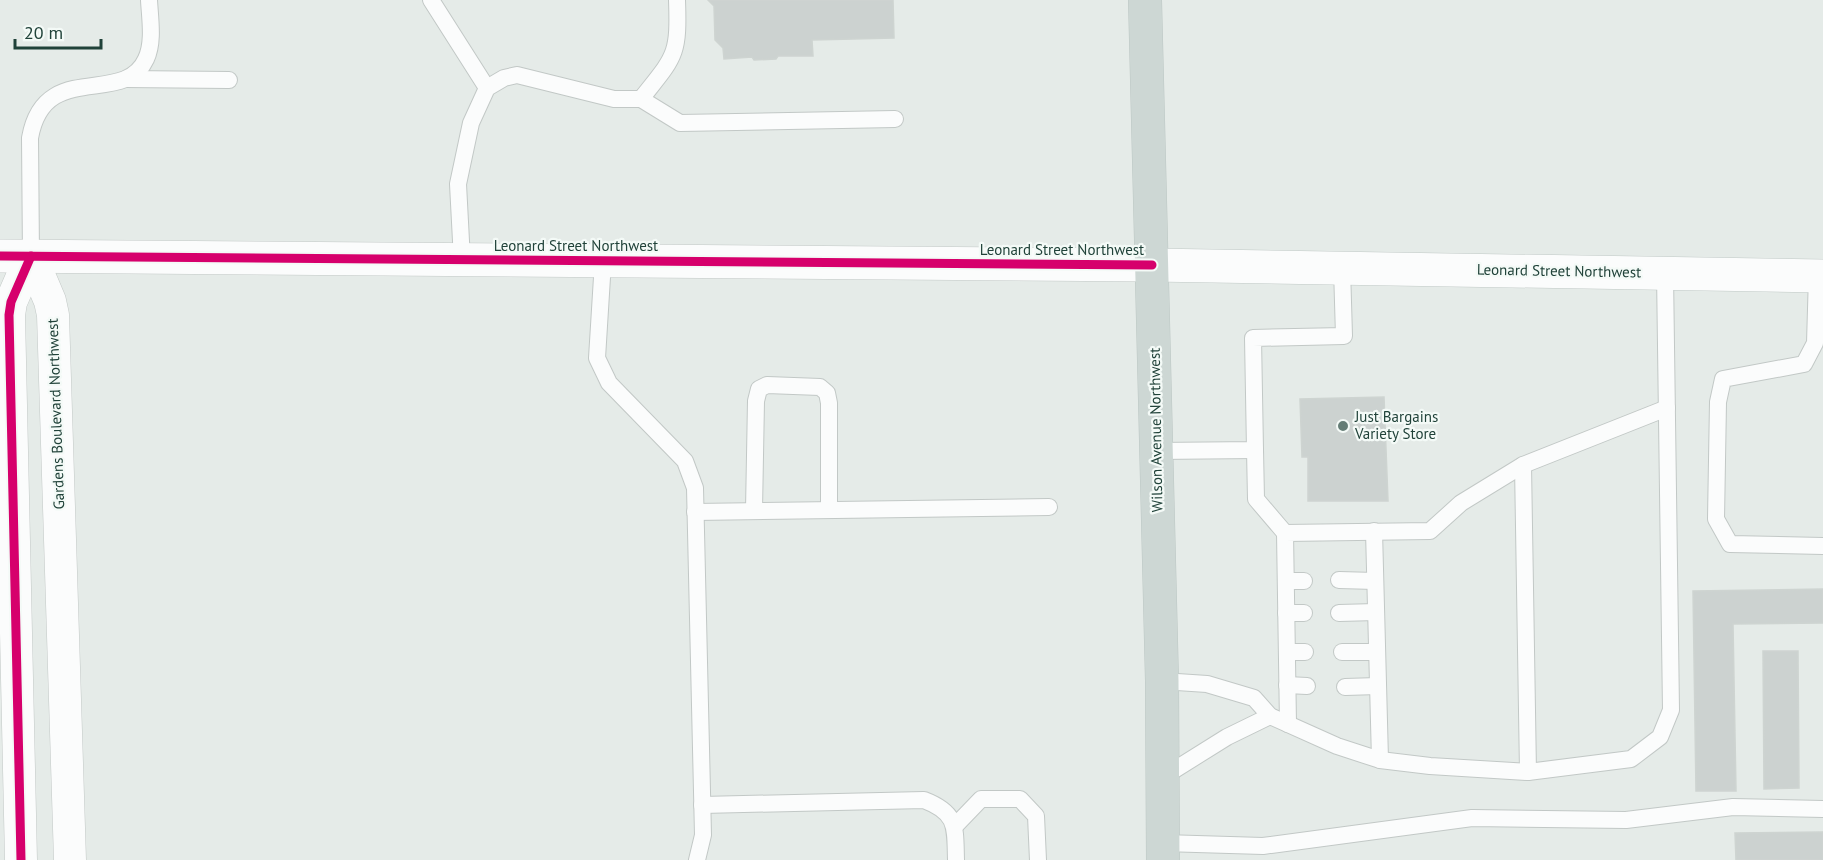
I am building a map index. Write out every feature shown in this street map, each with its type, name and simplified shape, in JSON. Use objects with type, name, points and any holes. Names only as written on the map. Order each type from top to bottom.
[{"type":"main road","name":"Wilson Avenue Northwest","points":[[1145,0],[1162,681],[1163,852]]},
{"type":"street","name":"Leonard Street Northwest","points":[[15,256],[1152,266],[1820,275]]},
{"type":"street","name":"Gardens Boulevard Northwest","points":[[15,256],[51,301],[70,860]]},
{"type":"street","points":[[15,256],[9,315],[7,556],[21,860]]},
{"type":"street","points":[[7,556],[60,556]]},
{"type":"lane","points":[[15,256],[30,138],[35,119],[41,109],[62,93],[86,85],[105,85],[126,79],[136,73],[146,59],[150,38],[149,0]]},
{"type":"lane","points":[[431,0],[487,88]]},
{"type":"lane","points":[[641,99],[672,59],[678,38],[677,0]]},
{"type":"lane","points":[[462,260],[458,184],[471,123],[487,88],[504,78],[517,75],[614,99],[641,99],[680,123],[895,119]]},
{"type":"lane","points":[[126,79],[229,80]]},
{"type":"lane","points":[[603,261],[597,358],[609,383],[685,461],[695,488],[703,835],[697,860]]},
{"type":"lane","points":[[1288,724],[1285,533],[1256,499],[1253,338],[1344,336],[1342,268]]},
{"type":"lane","points":[[1162,681],[1207,684],[1254,698],[1270,716],[1337,747],[1380,760],[1430,766],[1528,772],[1631,759],[1660,737],[1671,710],[1665,273]]},
{"type":"lane","points":[[1820,275],[1815,343],[1804,364],[1723,379],[1718,402],[1716,519],[1731,544],[1823,546]]},
{"type":"lane","points":[[754,510],[756,401],[759,389],[767,385],[820,387],[827,393],[829,403],[829,510]]},
{"type":"lane","points":[[1285,533],[1430,531],[1461,503],[1523,465],[1667,408]]},
{"type":"lane","points":[[1157,451],[1255,450]]},
{"type":"lane","points":[[1523,465],[1528,772]]},
{"type":"lane","points":[[695,512],[1049,507]]},
{"type":"lane","points":[[1374,531],[1380,760]]},
{"type":"lane","points":[[1339,580],[1375,581]]},
{"type":"lane","points":[[1286,581],[1304,581]]},
{"type":"lane","points":[[1339,613],[1376,612]]},
{"type":"lane","points":[[1286,613],[1304,613]]},
{"type":"lane","points":[[1287,652],[1305,652]]},
{"type":"lane","points":[[1342,652],[1377,652]]},
{"type":"lane","points":[[1287,685],[1306,686]]},
{"type":"lane","points":[[1345,687],[1378,686]]},
{"type":"lane","points":[[1163,777],[1227,736],[1270,716]]},
{"type":"lane","points":[[955,826],[981,799],[1020,799],[1036,816],[1038,860]]},
{"type":"lane","points":[[702,805],[924,800],[944,808],[955,826],[956,860]]},
{"type":"lane","points":[[1163,852],[1267,853],[1472,818],[1626,820],[1733,807],[1823,809]]},
{"type":"building","points":[[708,0],[893,0],[894,38],[812,40],[813,56],[778,56],[776,59],[754,60],[752,57],[724,59],[723,48],[715,40],[714,6]]},
{"type":"building","name":"Just Bargains Variety Store","points":[[1384,397],[1388,501],[1308,501],[1308,457],[1302,457],[1300,399]]},
{"type":"building","points":[[1823,589],[1823,623],[1733,624],[1736,791],[1696,791],[1693,591]]},
{"type":"building","points":[[1763,651],[1798,651],[1799,788],[1764,789]]},
{"type":"building","points":[[1823,832],[1823,860],[1736,860],[1735,833]]},
{"type":"cycle path","points":[[0,256],[1152,265]]},
{"type":"cycle path","points":[[21,860],[9,315],[11,302],[31,256]]},
{"type":"place","name":"Just Bargains Variety Store","points":[[1343,426]]}]
